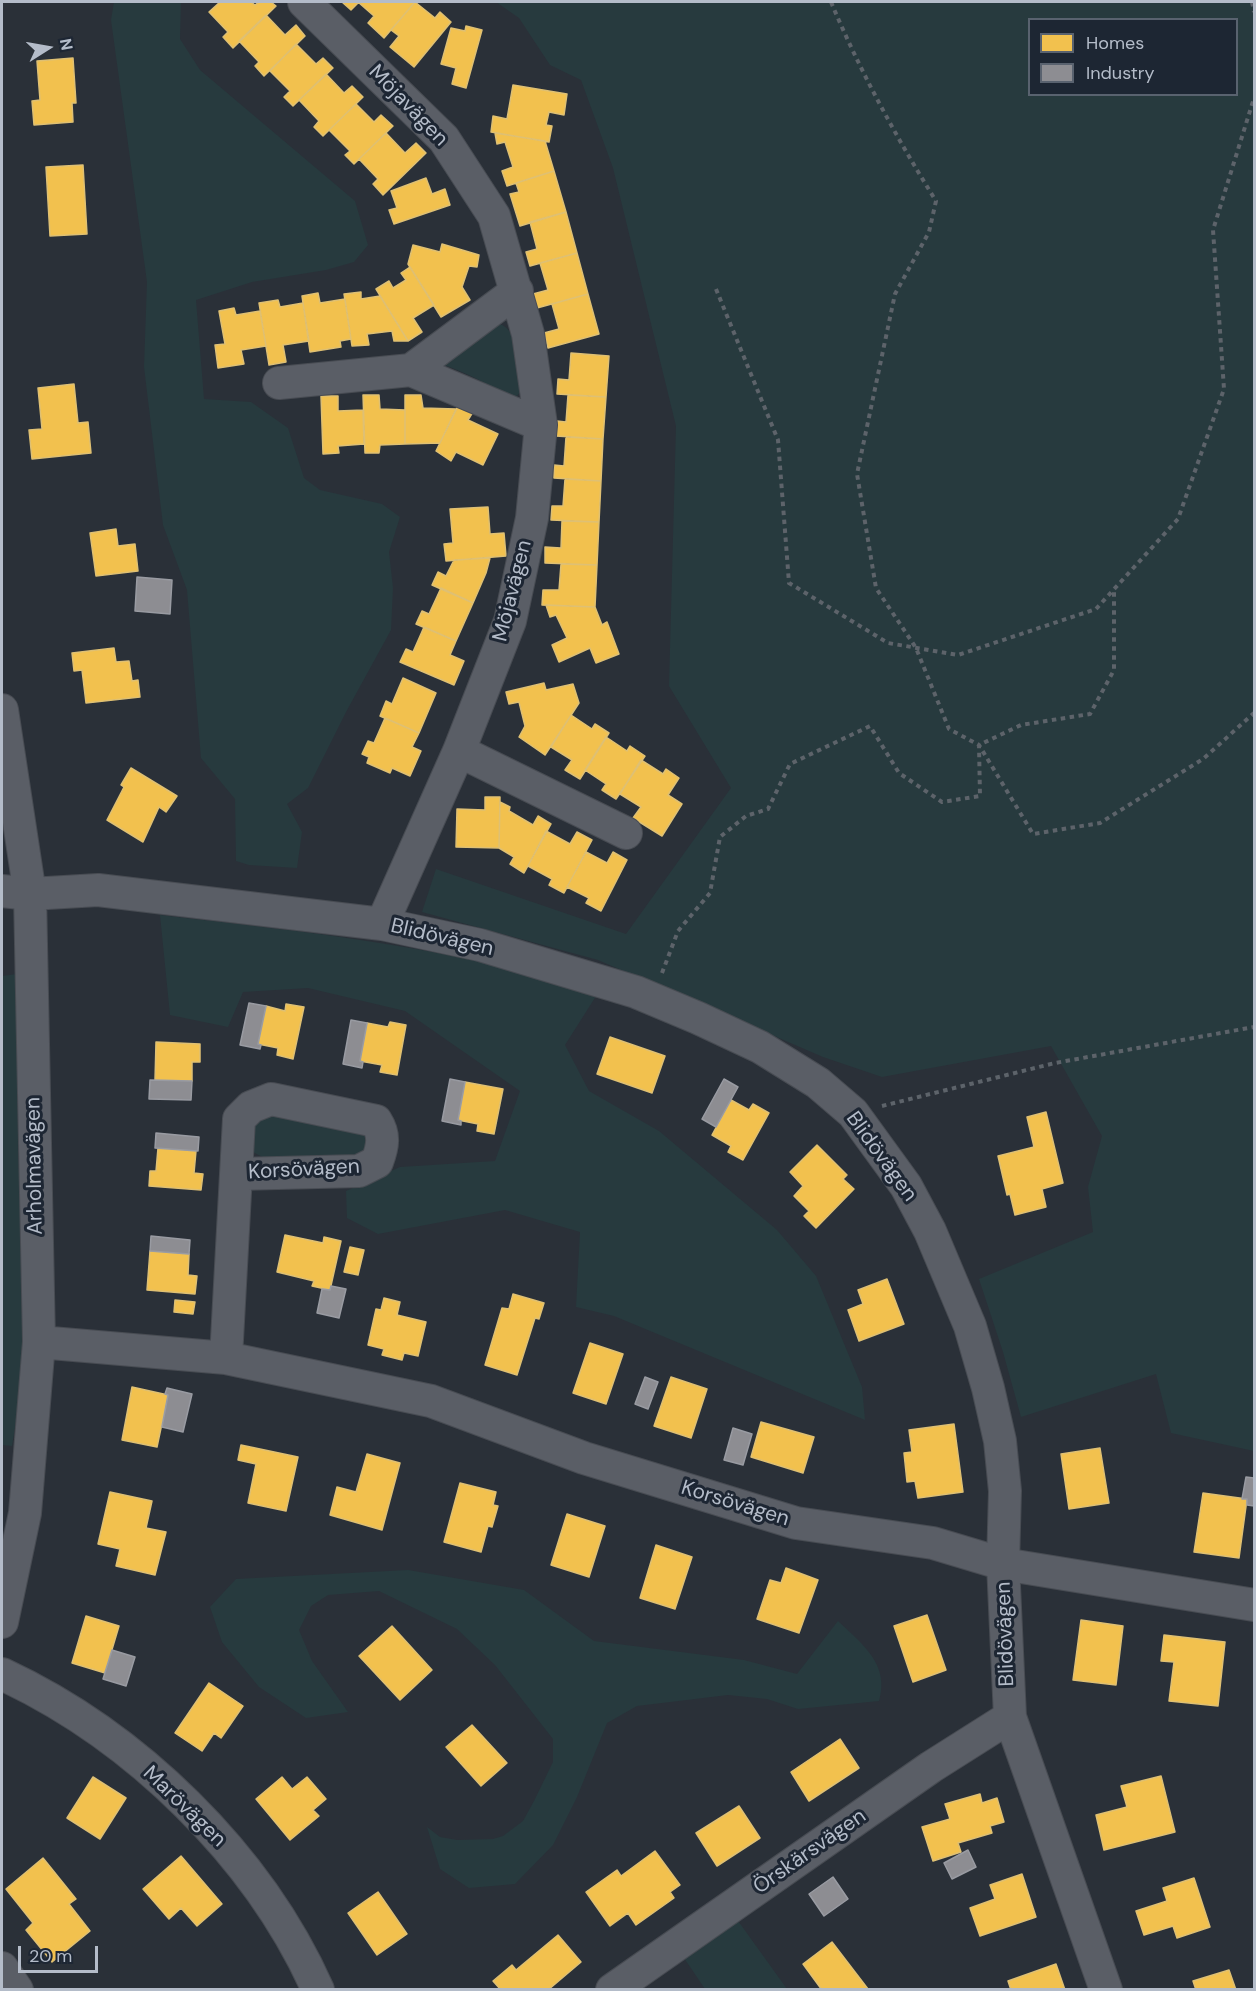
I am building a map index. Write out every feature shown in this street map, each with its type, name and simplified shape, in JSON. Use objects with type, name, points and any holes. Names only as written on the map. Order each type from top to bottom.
[{"type":"street","name":"Möjavägen","points":[[304,2],[444,139],[494,216],[528,334],[541,425],[532,518],[510,621],[459,751],[382,924]]},
{"type":"street","points":[[411,370],[517,291]]},
{"type":"street","points":[[279,383],[411,370],[541,425]]},
{"type":"street","name":"Arholmavägen","points":[[2,710],[16,893],[39,1342],[25,1513],[2,1622]]},
{"type":"street","points":[[459,751],[626,833]]},
{"type":"street","name":"Blidövägen","points":[[16,893],[98,890],[382,924],[480,945],[569,971],[652,999],[760,1047],[818,1083],[852,1113],[906,1186],[930,1231],[970,1326],[1000,1442],[1005,1491],[1003,1564],[1010,1717],[1106,1989]]},
{"type":"street","name":"Korsövägen","points":[[226,1358],[237,1174]]},
{"type":"street","name":"Korsövägen","points":[[39,1342],[226,1358],[431,1401],[584,1458],[796,1523],[933,1543],[1003,1564],[1138,1584],[1254,1605]]},
{"type":"street","name":"Marövägen","points":[[2,1674],[41,1692],[119,1747],[186,1803],[248,1871],[302,1954],[318,1989]]},
{"type":"street","name":"Örskärsvägen","points":[[612,1989],[931,1767],[1010,1717]]},
{"type":"street","points":[[2,1968],[17,1989]]},
{"type":"path","points":[[831,2],[847,41],[904,150],[936,201],[929,232],[895,294],[857,474],[876,588],[916,648],[949,729],[980,745],[1033,834],[1100,824],[1203,759],[1254,712]]},
{"type":"path","points":[[1252,2],[1254,12]]},
{"type":"path","points":[[716,289],[778,440],[789,583],[888,643],[958,655],[1096,609],[1178,519],[1224,389],[1213,230],[1254,98]]},
{"type":"path","points":[[980,745],[1021,725],[1090,714],[1114,670],[1114,588]]},
{"type":"path","points":[[652,999],[678,931],[710,893],[720,837],[746,816],[768,809],[790,764],[870,726],[899,774],[942,802],[980,796],[980,745]]},
{"type":"path","points":[[852,1113],[1055,1063],[1254,1027]]},
{"type":"green space","points":[[114,2],[181,2],[180,39],[200,70],[355,201],[368,245],[354,262],[326,270],[252,282],[196,300],[204,399],[251,402],[288,428],[304,478],[320,490],[382,504],[400,517],[389,552],[393,588],[391,630],[308,788],[287,804],[302,832],[297,868],[249,865],[236,861],[235,799],[201,758],[187,590],[163,525],[144,367],[147,282],[111,20]]},
{"type":"green space","points":[[496,2],[1254,2],[1254,1451],[1171,1433],[1156,1374],[1021,1417],[979,1279],[1093,1232],[1088,1187],[1102,1136],[1051,1046],[882,1077],[823,1057],[598,960],[422,912],[436,869],[626,934],[731,788],[669,686],[676,426],[613,168],[581,80],[550,65],[519,18]]},
{"type":"green space","points":[[499,324],[506,328],[515,342],[523,389],[516,397],[505,400],[484,383],[441,364]]},
{"type":"green space","points":[[160,915],[381,943],[491,964],[598,993],[565,1045],[589,1091],[659,1131],[777,1230],[816,1276],[862,1387],[865,1420],[614,1316],[576,1307],[580,1232],[505,1210],[378,1234],[347,1218],[346,1191],[400,1167],[495,1161],[520,1091],[405,1011],[308,988],[243,992],[228,1027],[170,1015]]},
{"type":"green space","points":[[17,974],[18,1152],[26,1359],[12,1446],[2,1445],[2,976]]},
{"type":"green space","points":[[266,1113],[366,1129],[368,1149],[354,1160],[272,1162],[253,1152],[249,1140],[250,1125]]},
{"type":"green space","points":[[408,1570],[524,1590],[594,1641],[744,1660],[797,1674],[838,1621],[872,1656],[877,1665],[881,1676],[879,1701],[798,1709],[767,1699],[728,1695],[637,1706],[607,1723],[577,1797],[553,1845],[515,1884],[469,1888],[440,1869],[427,1827],[440,1837],[457,1840],[493,1839],[503,1836],[523,1821],[553,1762],[553,1739],[495,1665],[457,1629],[379,1591],[328,1595],[311,1606],[299,1630],[312,1661],[348,1712],[306,1718],[259,1687],[222,1642],[210,1607],[236,1579]]},
{"type":"green space","points":[[736,1918],[787,1989],[705,1989],[682,1955]]},
{"type":"building: Homes","points":[[220,2],[251,2],[255,5],[259,2],[271,2],[276,6],[233,48],[223,37],[228,32],[209,12]]},
{"type":"building: Homes","points":[[342,2],[359,2],[351,10]]},
{"type":"building: Homes","points":[[358,2],[415,2],[384,38],[368,23],[374,16]]},
{"type":"building: Homes","points":[[415,2],[435,18],[440,12],[451,22],[414,67],[390,47],[399,36],[391,30]]},
{"type":"building: Homes","points":[[266,15],[285,35],[296,25],[305,36],[264,76],[255,66],[259,62],[239,41]]},
{"type":"building: Homes","points":[[466,26],[482,30],[466,88],[452,84],[456,68],[441,64],[451,28],[465,31]]},
{"type":"building: Homes","points":[[296,44],[316,64],[323,58],[333,68],[293,106],[284,97],[290,91],[270,71]]},
{"type":"building: Homes","points":[[73,58],[76,103],[72,103],[73,122],[34,125],[32,101],[40,100],[37,61]]},
{"type":"building: Homes","points":[[326,74],[344,93],[352,86],[363,97],[323,136],[314,127],[319,121],[299,100]]},
{"type":"building: Homes","points":[[513,85],[567,94],[564,115],[549,112],[546,125],[552,126],[549,142],[491,132],[493,116],[507,119]]},
{"type":"building: Homes","points":[[356,104],[374,122],[381,115],[393,126],[354,164],[345,155],[350,151],[329,130]]},
{"type":"building: Homes","points":[[386,133],[405,153],[416,143],[426,153],[383,195],[373,184],[378,179],[359,159]]},
{"type":"building: Homes","points":[[495,133],[545,141],[554,171],[507,186],[502,171],[513,167],[505,142],[497,144]]},
{"type":"building: Homes","points":[[83,165],[87,234],[50,236],[46,167]]},
{"type":"building: Homes","points":[[554,171],[566,212],[520,226],[510,194],[519,192],[516,183]]},
{"type":"building: Homes","points":[[426,178],[432,194],[445,189],[450,205],[394,224],[389,210],[397,208],[391,191]]},
{"type":"building: Homes","points":[[566,212],[577,253],[530,266],[526,252],[537,249],[530,222]]},
{"type":"building: Homes","points":[[442,244],[479,255],[477,267],[469,266],[462,287],[470,300],[441,317],[408,264],[413,245],[440,252]]},
{"type":"building: Homes","points":[[577,253],[588,294],[537,308],[533,294],[548,290],[540,263]]},
{"type":"building: Homes","points":[[410,267],[434,305],[413,318],[422,332],[408,341],[376,289],[389,281],[393,288],[406,280],[401,273]]},
{"type":"building: Homes","points":[[361,292],[361,299],[380,296],[408,341],[394,341],[392,331],[367,334],[369,345],[352,346],[344,294]]},
{"type":"building: Homes","points":[[318,293],[320,303],[345,299],[351,339],[340,341],[341,347],[310,352],[302,296]]},
{"type":"building: Homes","points":[[588,294],[599,334],[548,348],[544,333],[559,329],[552,304]]},
{"type":"building: Homes","points":[[278,300],[280,307],[303,303],[309,341],[283,345],[286,362],[269,365],[259,303]]},
{"type":"building: Homes","points":[[234,308],[236,315],[260,311],[266,346],[241,350],[244,364],[218,368],[215,345],[225,344],[219,311]]},
{"type":"building: Homes","points":[[571,353],[609,356],[606,397],[557,394],[558,379],[569,380]]},
{"type":"building: Homes","points":[[74,384],[78,423],[88,422],[91,453],[32,459],[29,430],[42,429],[38,388]]},
{"type":"building: Homes","points":[[363,395],[379,395],[380,409],[405,410],[405,444],[380,445],[379,453],[365,453]]},
{"type":"building: Homes","points":[[405,395],[421,395],[423,408],[456,409],[440,443],[405,444]]},
{"type":"building: Homes","points":[[568,395],[606,397],[603,439],[556,436],[557,421],[566,422]]},
{"type":"building: Homes","points":[[321,396],[338,396],[338,411],[363,410],[364,444],[338,446],[339,453],[323,454]]},
{"type":"building: Homes","points":[[461,400],[476,407],[468,420],[498,434],[483,465],[456,452],[451,461],[436,451]]},
{"type":"building: Homes","points":[[566,437],[603,439],[601,481],[554,478],[554,465],[564,466]]},
{"type":"building: Homes","points":[[565,479],[601,481],[599,522],[551,520],[552,506],[563,506]]},
{"type":"building: Homes","points":[[488,507],[490,534],[504,533],[506,556],[446,561],[444,544],[453,543],[450,509]]},
{"type":"building: Homes","points":[[562,521],[599,522],[597,565],[545,563],[545,547],[561,548]]},
{"type":"building: Homes","points":[[116,529],[118,546],[135,544],[138,571],[96,576],[90,533]]},
{"type":"building: Homes","points":[[490,558],[473,603],[432,585],[438,572],[446,576],[454,560]]},
{"type":"building: Homes","points":[[561,564],[597,565],[595,607],[542,605],[543,590],[559,590]]},
{"type":"building: Homes","points":[[441,588],[473,603],[456,641],[416,624],[422,611],[429,614]]},
{"type":"building: Homes","points":[[546,605],[595,607],[602,625],[607,622],[619,654],[596,663],[590,648],[559,662],[552,645],[567,638],[556,615],[550,617]]},
{"type":"building: Homes","points":[[424,627],[456,641],[450,655],[464,661],[454,685],[400,662],[406,649],[413,652]]},
{"type":"building: Homes","points":[[114,648],[116,662],[129,661],[132,681],[138,680],[140,697],[86,703],[82,670],[74,671],[72,653]]},
{"type":"building: Homes","points":[[403,678],[436,693],[419,733],[380,716],[386,701],[392,704]]},
{"type":"building: Homes","points":[[544,683],[546,690],[573,684],[579,703],[545,755],[519,737],[525,726],[519,702],[509,704],[506,692]]},
{"type":"building: Homes","points":[[571,715],[592,729],[595,724],[609,733],[580,779],[565,770],[572,760],[551,747]]},
{"type":"building: Homes","points":[[385,718],[419,733],[412,747],[421,751],[410,776],[392,768],[390,773],[367,763],[369,757],[362,754],[368,741],[374,743]]},
{"type":"building: Homes","points":[[606,737],[627,751],[630,746],[645,756],[616,799],[602,790],[606,784],[585,770]]},
{"type":"building: Homes","points":[[641,760],[663,774],[666,769],[679,778],[668,795],[682,804],[662,836],[633,818],[641,807],[620,794]]},
{"type":"building: Homes","points":[[131,768],[177,796],[166,812],[159,807],[143,842],[107,820],[124,787],[121,785]]},
{"type":"building: Homes","points":[[485,797],[500,797],[499,848],[456,847],[457,809],[485,810]]},
{"type":"building: Homes","points":[[500,802],[510,807],[509,811],[533,825],[538,816],[551,824],[524,873],[510,864],[514,857],[499,848]]},
{"type":"building: Homes","points":[[546,831],[570,844],[577,832],[592,840],[564,893],[549,885],[552,879],[528,866]]},
{"type":"building: Homes","points":[[586,852],[607,863],[613,852],[627,860],[601,911],[586,903],[589,898],[567,887]]},
{"type":"building: Homes","points":[[286,1004],[304,1007],[293,1059],[277,1055],[278,1048],[258,1044],[266,1006],[285,1011]]},
{"type":"building: Homes","points":[[390,1022],[406,1025],[397,1075],[380,1072],[382,1065],[360,1061],[367,1023],[388,1027]]},
{"type":"building: Homes","points":[[610,1037],[665,1056],[652,1093],[597,1074]]},
{"type":"building: Homes","points":[[156,1042],[200,1044],[200,1062],[192,1062],[192,1081],[155,1080]]},
{"type":"building: Homes","points":[[465,1082],[503,1089],[494,1134],[477,1131],[478,1124],[458,1120]]},
{"type":"building: Homes","points":[[731,1100],[749,1110],[753,1104],[769,1113],[743,1160],[728,1152],[731,1146],[712,1135]]},
{"type":"building: Homes","points":[[1046,1112],[1063,1183],[1042,1189],[1046,1207],[1015,1215],[1010,1194],[1007,1195],[998,1156],[1034,1147],[1027,1117]]},
{"type":"building: Homes","points":[[817,1145],[847,1175],[843,1179],[854,1189],[816,1228],[804,1216],[809,1211],[794,1196],[803,1186],[790,1172]]},
{"type":"building: Homes","points":[[158,1148],[196,1151],[194,1173],[203,1174],[201,1190],[149,1186],[150,1171],[156,1171]]},
{"type":"building: Homes","points":[[285,1235],[323,1243],[324,1237],[341,1241],[330,1290],[312,1286],[314,1281],[277,1272]]},
{"type":"building: Homes","points":[[350,1247],[364,1250],[358,1275],[344,1272]]},
{"type":"building: Homes","points":[[150,1251],[189,1254],[188,1275],[197,1276],[195,1294],[147,1290]]},
{"type":"building: Homes","points":[[887,1279],[904,1324],[859,1341],[848,1310],[863,1304],[858,1290]]},
{"type":"building: Homes","points":[[513,1294],[544,1303],[539,1319],[535,1318],[517,1375],[485,1365],[502,1308],[509,1309]]},
{"type":"building: Homes","points":[[384,1298],[400,1302],[397,1315],[426,1322],[418,1356],[404,1353],[402,1360],[382,1355],[384,1349],[368,1345],[376,1309],[381,1310]]},
{"type":"building: Homes","points":[[175,1300],[195,1302],[193,1314],[174,1312]]},
{"type":"building: Homes","points":[[590,1343],[623,1354],[606,1404],[573,1393]]},
{"type":"building: Homes","points":[[671,1377],[707,1389],[691,1438],[654,1426]]},
{"type":"building: Homes","points":[[132,1387],[168,1395],[157,1447],[122,1440]]},
{"type":"building: Homes","points":[[761,1422],[814,1437],[803,1473],[751,1457]]},
{"type":"building: Homes","points":[[954,1424],[963,1492],[918,1498],[915,1481],[907,1482],[904,1453],[912,1452],[909,1430]]},
{"type":"building: Homes","points":[[241,1445],[298,1457],[286,1511],[248,1503],[256,1464],[238,1460]]},
{"type":"building: Homes","points":[[1100,1448],[1109,1503],[1069,1509],[1061,1454]]},
{"type":"building: Homes","points":[[367,1454],[400,1463],[382,1530],[330,1515],[337,1487],[356,1492]]},
{"type":"building: Homes","points":[[460,1483],[496,1492],[493,1505],[498,1506],[492,1527],[488,1526],[481,1552],[444,1542]]},
{"type":"building: Homes","points":[[110,1492],[152,1501],[146,1528],[166,1532],[155,1575],[116,1566],[120,1549],[98,1544]]},
{"type":"building: Homes","points":[[1203,1493],[1247,1499],[1239,1558],[1194,1552]]},
{"type":"building: Homes","points":[[567,1514],[605,1526],[589,1577],[551,1565]]},
{"type":"building: Homes","points":[[656,1545],[692,1557],[675,1609],[640,1598]]},
{"type":"building: Homes","points":[[786,1568],[818,1580],[799,1633],[757,1619],[770,1580],[781,1583]]},
{"type":"building: Homes","points":[[927,1615],[946,1670],[913,1682],[894,1626]]},
{"type":"building: Homes","points":[[86,1616],[119,1626],[105,1673],[72,1663]]},
{"type":"building: Homes","points":[[1081,1620],[1123,1626],[1116,1685],[1073,1680]]},
{"type":"building: Homes","points":[[392,1626],[432,1670],[400,1700],[359,1656]]},
{"type":"building: Homes","points":[[1164,1635],[1225,1642],[1218,1706],[1169,1701],[1174,1662],[1161,1661]]},
{"type":"building: Homes","points":[[209,1683],[243,1706],[221,1738],[214,1733],[202,1751],[175,1733]]},
{"type":"building: Homes","points":[[472,1725],[507,1763],[481,1786],[446,1747]]},
{"type":"building: Homes","points":[[840,1739],[859,1768],[809,1801],[791,1772]]},
{"type":"building: Homes","points":[[1161,1776],[1175,1832],[1104,1850],[1096,1815],[1127,1807],[1121,1786]]},
{"type":"building: Homes","points":[[93,1777],[126,1798],[100,1839],[67,1818]]},
{"type":"building: Homes","points":[[282,1777],[292,1789],[307,1777],[326,1799],[313,1810],[319,1816],[290,1840],[256,1799]]},
{"type":"building: Homes","points":[[980,1794],[982,1803],[997,1798],[1004,1822],[990,1826],[992,1833],[958,1843],[961,1852],[933,1861],[922,1827],[950,1819],[945,1804]]},
{"type":"building: Homes","points":[[739,1806],[760,1838],[717,1866],[696,1833]]},
{"type":"building: Homes","points":[[655,1851],[680,1885],[670,1892],[674,1898],[636,1925],[628,1913],[610,1926],[586,1892],[617,1870],[621,1876]]},
{"type":"building: Homes","points":[[181,1856],[222,1904],[197,1926],[181,1908],[169,1919],[143,1889]]},
{"type":"building: Homes","points":[[43,1858],[76,1899],[69,1904],[90,1931],[52,1962],[26,1930],[33,1923],[6,1889]]},
{"type":"building: Homes","points":[[1022,1874],[1036,1917],[980,1936],[970,1908],[995,1899],[990,1885]]},
{"type":"building: Homes","points":[[1194,1878],[1210,1927],[1177,1938],[1173,1926],[1144,1935],[1136,1911],[1167,1901],[1163,1888]]},
{"type":"building: Homes","points":[[378,1892],[407,1934],[377,1955],[348,1913]]},
{"type":"building: Homes","points":[[558,1935],[581,1962],[548,1990],[501,1990],[493,1981],[512,1965],[516,1970]]},
{"type":"building: Homes","points":[[832,1942],[868,1990],[822,1990],[803,1964]]},
{"type":"building: Homes","points":[[1056,1964],[1065,1990],[1011,1990],[1008,1981]]},
{"type":"building: Homes","points":[[1229,1970],[1236,1990],[1196,1990],[1193,1981]]},
{"type":"building: Industry","points":[[137,577],[172,580],[170,614],[135,611]]},
{"type":"building: Industry","points":[[249,1003],[266,1006],[258,1044],[261,1045],[260,1049],[240,1045]]},
{"type":"building: Industry","points":[[351,1020],[367,1023],[360,1061],[363,1062],[362,1068],[343,1064]]},
{"type":"building: Industry","points":[[450,1079],[465,1082],[458,1120],[461,1121],[461,1125],[442,1121]]},
{"type":"building: Industry","points":[[724,1079],[738,1087],[716,1127],[702,1119]]},
{"type":"building: Industry","points":[[150,1080],[192,1081],[191,1100],[149,1099]]},
{"type":"building: Industry","points":[[156,1133],[199,1137],[198,1151],[155,1148]]},
{"type":"building: Industry","points":[[151,1236],[190,1240],[189,1254],[150,1251]]},
{"type":"building: Industry","points":[[331,1286],[346,1289],[339,1318],[317,1313],[322,1289],[330,1290]]},
{"type":"building: Industry","points":[[645,1377],[658,1382],[648,1409],[635,1404]]},
{"type":"building: Industry","points":[[167,1388],[192,1394],[183,1432],[162,1427],[168,1395],[165,1394]]},
{"type":"building: Industry","points":[[733,1428],[752,1434],[743,1465],[724,1460]]},
{"type":"building: Industry","points":[[1246,1477],[1254,1478],[1254,1506],[1247,1505],[1247,1499],[1242,1499]]},
{"type":"building: Industry","points":[[112,1650],[135,1657],[126,1686],[103,1679]]},
{"type":"building: Industry","points":[[968,1850],[976,1867],[952,1879],[944,1863]]},
{"type":"building: Industry","points":[[833,1877],[848,1899],[824,1916],[809,1894]]}]
